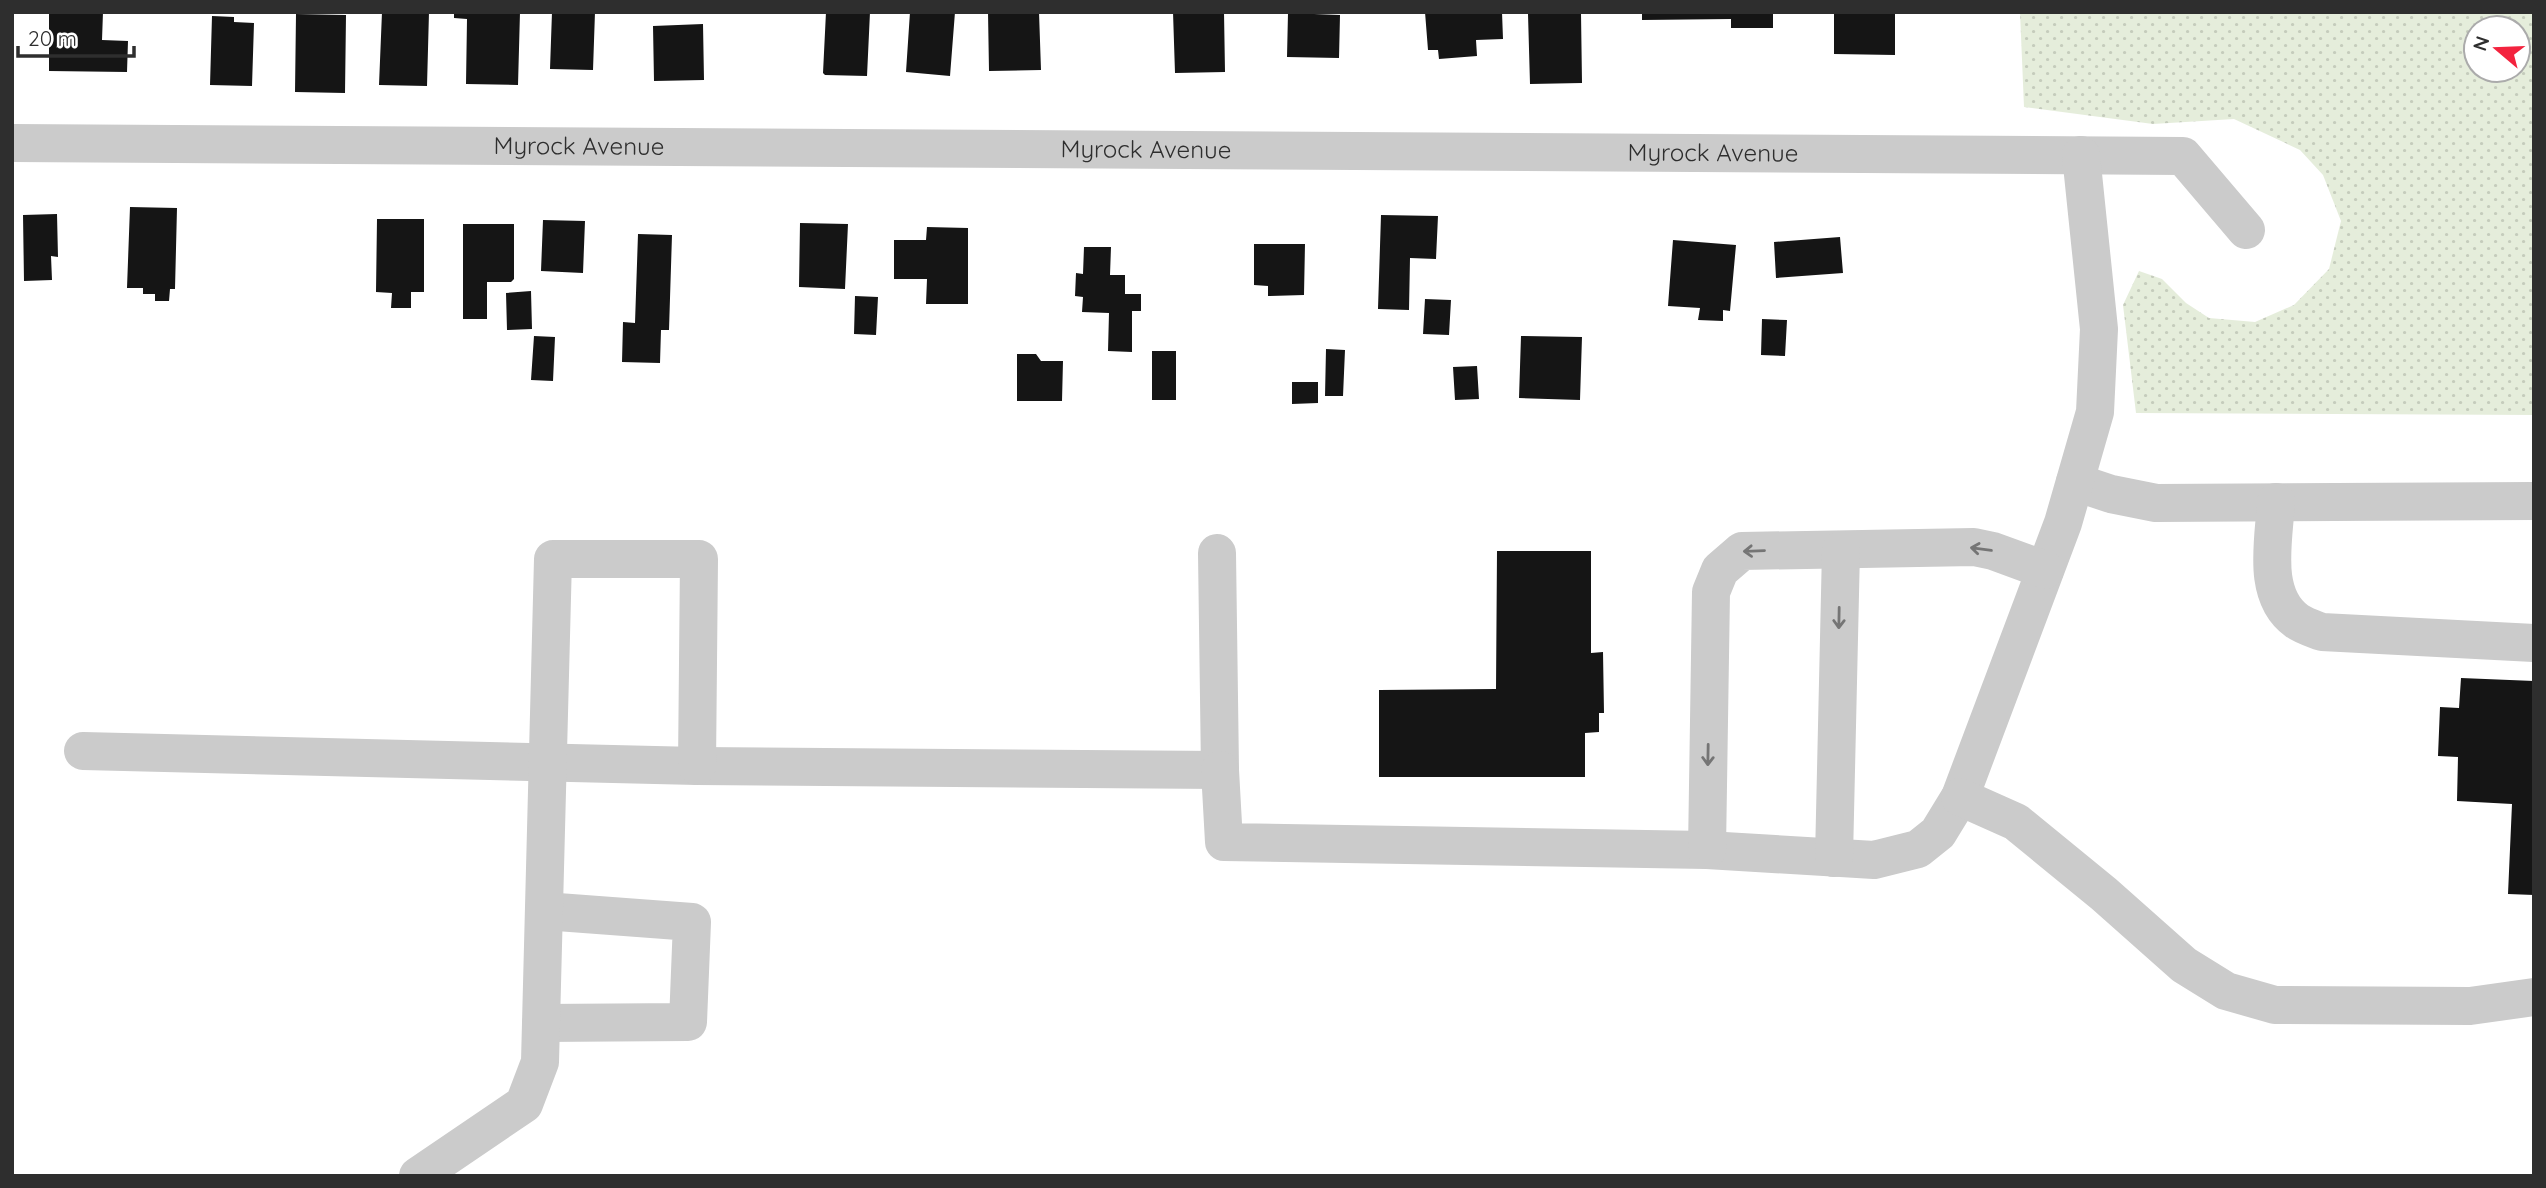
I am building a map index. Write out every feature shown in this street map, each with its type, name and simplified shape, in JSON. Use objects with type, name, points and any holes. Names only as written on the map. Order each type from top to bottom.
[{"type":"street","name":"Myrock Avenue","points":[[12,143],[2183,156],[2246,230]]},
{"type":"street","points":[[1217,553],[1220,770],[1224,842],[1707,850],[1874,860],[1918,849],[1938,832],[1960,797],[2045,570],[2095,412],[2099,329],[2081,155]]},
{"type":"street","points":[[2075,482],[2111,494],[2156,503],[2534,501]]},
{"type":"street","points":[[2276,502],[2272,580],[2283,608],[2298,622],[2322,632],[2534,643]]},
{"type":"street","points":[[1707,850],[1711,592],[1720,570],[1742,551],[1974,547],[2045,570]]},
{"type":"street","points":[[1835,858],[1841,550]]},
{"type":"street","points":[[418,1176],[524,1104],[540,1062],[553,559],[699,559],[697,766]]},
{"type":"street","points":[[83,751],[697,766],[1220,770]]},
{"type":"street","points":[[1960,797],[2016,822],[2104,894],[2184,965],[2226,991],[2275,1005],[2470,1006],[2534,997]]},
{"type":"street","points":[[541,1023],[688,1022],[692,922],[544,911]]},
{"type":"green space","points":[[2020,12],[2534,12],[2534,415],[2136,413],[2123,305],[2139,271],[2162,279],[2186,303],[2209,318],[2255,322],[2294,305],[2329,269],[2341,221],[2323,175],[2300,150],[2234,119],[2153,124],[2024,107]]},
{"type":"building","points":[[49,12],[103,12],[102,40],[128,41],[127,72],[49,71]]},
{"type":"building","points":[[382,12],[429,12],[427,86],[379,85]]},
{"type":"building","points":[[454,12],[520,12],[518,85],[466,84],[467,19],[454,18]]},
{"type":"building","points":[[552,12],[595,12],[593,70],[550,69]]},
{"type":"building","points":[[826,12],[870,12],[867,76],[823,73]]},
{"type":"building","points":[[910,12],[955,12],[950,76],[906,72]]},
{"type":"building","points":[[988,12],[1039,12],[1041,70],[989,71]]},
{"type":"building","points":[[1173,12],[1224,12],[1225,72],[1175,73]]},
{"type":"building","points":[[1425,12],[1502,12],[1503,39],[1476,40],[1477,56],[1439,59],[1438,50],[1428,50]]},
{"type":"building","points":[[1642,12],[1773,12],[1773,28],[1731,28],[1731,19],[1642,20]]},
{"type":"building","points":[[1834,12],[1895,12],[1895,55],[1834,54]]},
{"type":"building","points":[[1288,13],[1340,15],[1339,58],[1287,57]]},
{"type":"building","points":[[1581,13],[1582,83],[1530,84],[1528,14]]},
{"type":"building","points":[[296,14],[346,15],[345,93],[295,92]]},
{"type":"building","points":[[212,16],[234,17],[234,22],[254,23],[252,86],[210,85]]},
{"type":"building","points":[[703,24],[704,80],[654,81],[653,26]]},
{"type":"building","points":[[130,207],[177,208],[175,289],[170,289],[169,301],[155,301],[155,294],[143,294],[143,288],[127,288]]},
{"type":"building","points":[[57,214],[58,257],[51,256],[52,280],[24,281],[23,215]]},
{"type":"building","points":[[1381,215],[1438,216],[1436,259],[1410,258],[1409,310],[1378,309]]},
{"type":"building","points":[[377,219],[424,219],[424,292],[411,292],[411,308],[391,308],[392,293],[376,292]]},
{"type":"building","points":[[543,220],[585,221],[583,273],[541,271]]},
{"type":"building","points":[[800,223],[848,224],[845,289],[799,287]]},
{"type":"building","points":[[463,224],[514,224],[514,279],[511,282],[487,282],[487,319],[463,319]]},
{"type":"building","points":[[927,227],[968,228],[968,304],[926,304],[927,279],[894,279],[894,240],[926,240]]},
{"type":"building","points":[[638,234],[672,235],[669,330],[661,330],[660,363],[622,362],[623,322],[635,323]]},
{"type":"building","points":[[1840,237],[1843,273],[1776,278],[1774,242]]},
{"type":"building","points":[[1673,240],[1736,245],[1730,311],[1723,310],[1723,321],[1698,320],[1700,308],[1668,306]]},
{"type":"building","points":[[1254,244],[1305,244],[1304,295],[1268,296],[1268,286],[1254,285]]},
{"type":"building","points":[[1084,247],[1111,247],[1110,275],[1125,275],[1125,294],[1141,294],[1141,311],[1132,311],[1132,352],[1108,351],[1109,313],[1082,312],[1083,297],[1075,296],[1076,273],[1083,274]]},
{"type":"building","points":[[531,291],[532,329],[507,330],[506,293]]},
{"type":"building","points":[[855,296],[878,297],[876,335],[854,334]]},
{"type":"building","points":[[1425,299],[1451,300],[1449,335],[1423,334]]},
{"type":"building","points":[[1762,319],[1787,320],[1785,356],[1761,355]]},
{"type":"building","points":[[534,336],[555,337],[553,381],[531,380]]},
{"type":"building","points":[[1521,336],[1582,337],[1580,400],[1519,398]]},
{"type":"building","points":[[1326,349],[1345,350],[1343,396],[1325,396]]},
{"type":"building","points":[[1152,351],[1176,351],[1176,400],[1152,400]]},
{"type":"building","points":[[1017,354],[1036,354],[1041,361],[1063,361],[1062,401],[1017,401]]},
{"type":"building","points":[[1477,366],[1479,399],[1455,400],[1453,367]]},
{"type":"building","points":[[1292,382],[1318,382],[1318,403],[1292,404]]},
{"type":"building","points":[[1497,551],[1591,551],[1591,653],[1603,652],[1604,713],[1599,713],[1599,732],[1585,733],[1585,777],[1379,777],[1379,690],[1496,689]]},
{"type":"building","points":[[2461,678],[2534,681],[2534,895],[2508,894],[2512,804],[2457,801],[2458,757],[2438,756],[2440,707],[2459,708]]}]
